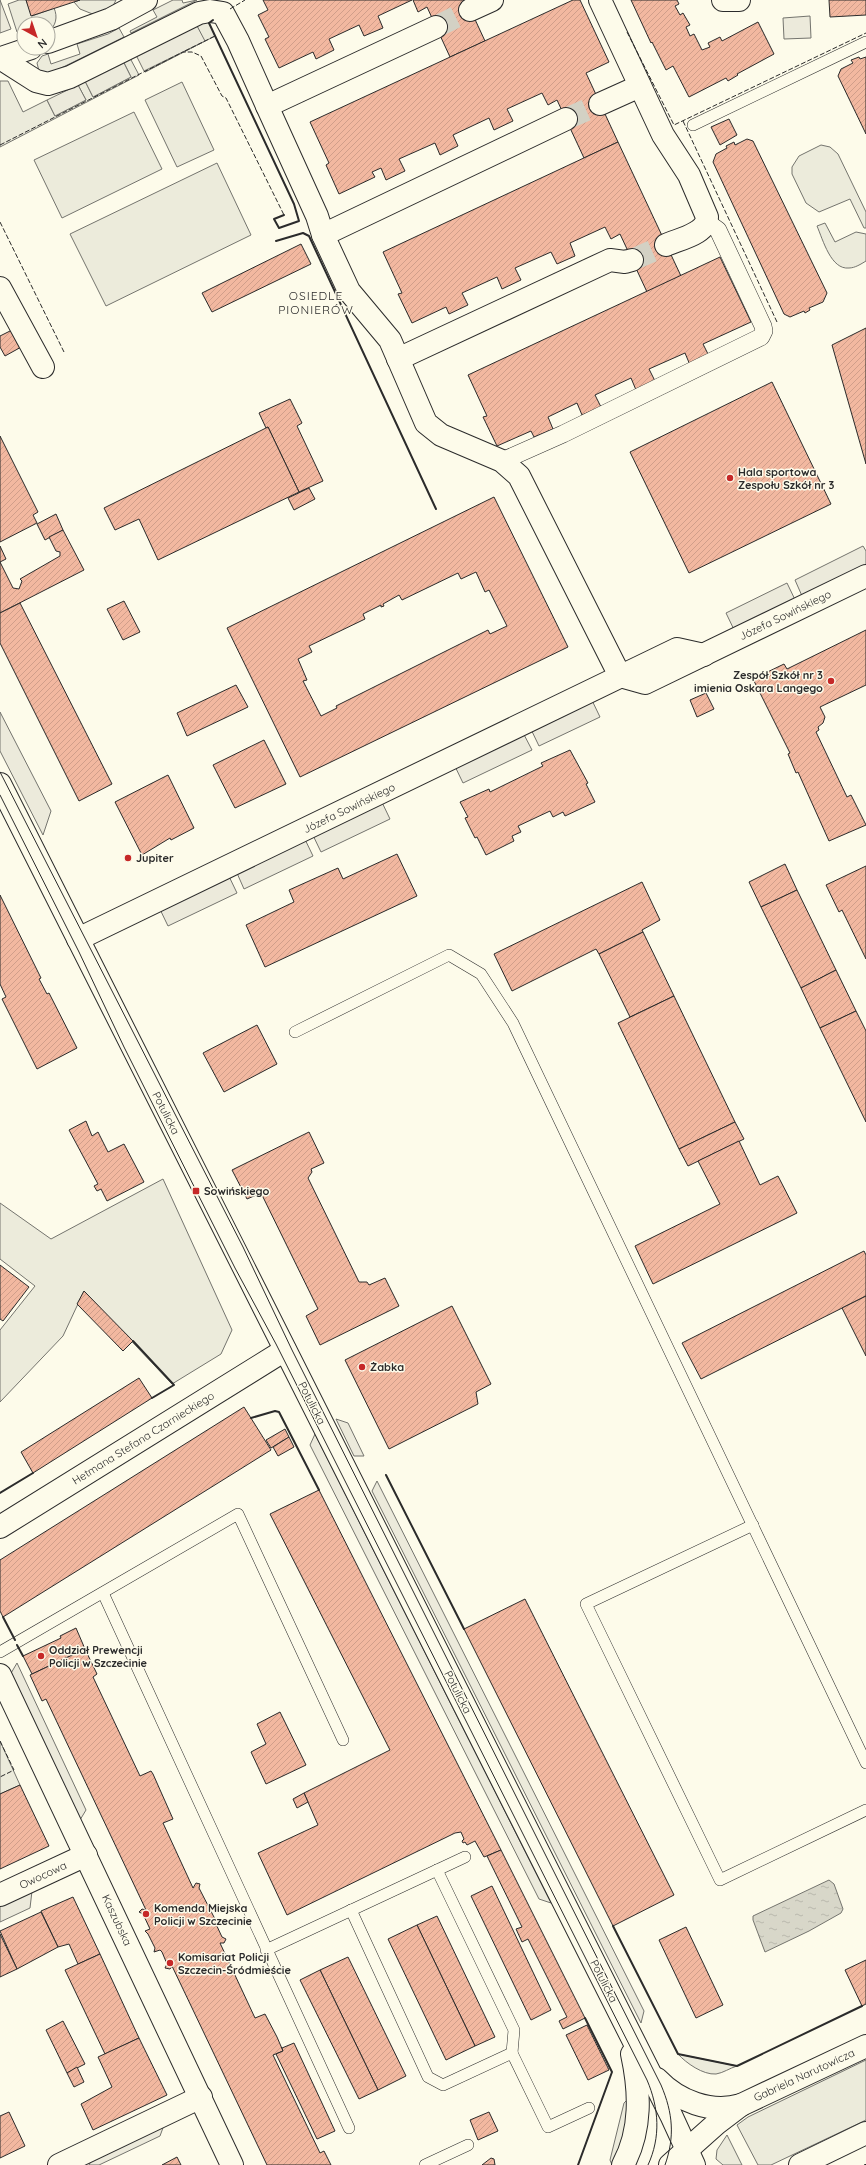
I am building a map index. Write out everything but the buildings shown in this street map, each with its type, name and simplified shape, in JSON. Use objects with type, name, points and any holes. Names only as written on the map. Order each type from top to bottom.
[{"type":"street","points":[[470,10],[492,0]]},
{"type":"street","points":[[600,0],[663,135],[689,175],[707,217],[707,222],[702,230],[666,245]]},
{"type":"street","points":[[723,0],[739,0]]},
{"type":"street","points":[[56,39],[111,19],[136,3]]},
{"type":"street","points":[[0,58],[36,81],[48,84],[70,77],[199,13],[210,11],[223,13],[238,41],[349,291],[385,332],[426,423],[441,435],[502,461],[512,469],[526,488],[620,676]]},
{"type":"street","points":[[267,106],[436,27]]},
{"type":"street","points":[[0,58],[16,53]]},
{"type":"street","points":[[600,104],[640,86]]},
{"type":"street","points":[[323,235],[566,119]]},
{"type":"street","points":[[502,461],[562,434],[761,337],[764,331],[763,326],[718,230],[707,222]]},
{"type":"street","points":[[398,359],[610,260],[624,262],[632,260]]},
{"type":"street","points":[[0,288],[43,367]]},
{"type":"street","name":"Józefa Sowińskiego","points":[[78,939],[620,676],[645,683],[866,576]]},
{"type":"street","name":"Potulicka","points":[[0,784],[691,2157]]},
{"type":"street","name":"Hetmana Stefana Czarnieckiego","points":[[0,1527],[285,1350]]},
{"type":"street","name":"Kaszubska","points":[[0,1675],[232,2165]]},
{"type":"street","name":"Owocowa","points":[[0,1895],[86,1855]]},
{"type":"street","name":"Potulicka","points":[[623,2165],[636,2127],[638,2099],[634,2064],[624,2022]]},
{"type":"street","name":"Gabriela Narutowicza","points":[[670,2165],[691,2157],[716,2124],[741,2105],[866,2046]]},
{"type":"street","name":"Gabriela Narutowicza","points":[[643,2060],[664,2086],[678,2097],[693,2103],[714,2107],[741,2105]]},
{"type":"street","points":[[59,2165],[201,2097]]},
{"type":"street","points":[[800,2165],[866,2133]]},
{"type":"lane","points":[[693,125],[866,42]]},
{"type":"lane","points":[[295,1032],[449,955],[481,974],[513,1023],[866,1763]]},
{"type":"lane","points":[[0,1652],[238,1514],[343,1740]]},
{"type":"lane","points":[[753,1525],[586,1604],[720,1880],[866,1810]]},
{"type":"lane","points":[[103,1593],[349,2128]]},
{"type":"lane","points":[[266,1950],[465,1857]]},
{"type":"lane","points":[[437,1870],[514,2030],[512,2053],[548,2127],[589,2108]]},
{"type":"lane","points":[[351,1910],[428,2077],[443,2085],[512,2053]]},
{"type":"lane","points":[[425,2165],[468,2145]]},
{"type":"shaded area","points":[[0,0],[11,29],[0,33]]},
{"type":"shaded area","points":[[19,0],[26,0],[32,16],[16,16],[16,29],[8,4]]},
{"type":"shaded area","points":[[80,0],[116,0],[113,6],[95,15],[80,9],[74,2]]},
{"type":"shaded area","points":[[173,0],[182,0],[183,3],[197,0],[131,33],[130,31],[157,17],[153,10]]},
{"type":"shaded area","points":[[54,8],[56,16],[32,16]]},
{"type":"shaded area","points":[[810,16],[811,38],[784,39],[783,18]]},
{"type":"shaded area","points":[[217,18],[209,23],[215,36],[145,72],[204,41],[196,24]]},
{"type":"shaded area","points":[[196,24],[205,41],[144,71],[136,55]]},
{"type":"shaded area","points":[[119,28],[124,37],[49,74],[39,71],[37,63],[42,56],[49,56],[51,64],[80,54],[77,44],[108,34]]},
{"type":"shaded area","points":[[130,58],[139,75],[0,147],[0,81],[8,81],[23,112],[47,100],[55,116],[86,100],[78,85],[85,81],[93,97],[131,77],[123,61]]},
{"type":"shaded area","points":[[123,61],[131,77],[93,97],[85,81]]},
{"type":"shaded area","points":[[182,82],[214,150],[177,167],[145,100]]},
{"type":"shaded area","points":[[78,85],[86,100],[55,116],[47,100]]},
{"type":"shaded area","points":[[134,112],[162,169],[62,218],[34,160]]},
{"type":"shaded area","points":[[821,145],[830,147],[838,154],[866,212],[866,228],[864,228],[850,199],[819,212],[806,203],[792,174],[792,167],[799,156]]},
{"type":"shaded area","points":[[217,163],[251,235],[106,306],[70,234]]},
{"type":"shaded area","points":[[825,223],[835,242],[856,232],[866,234],[866,261],[851,268],[843,267],[837,264],[828,253],[817,226]]},
{"type":"shaded area","points":[[863,546],[866,551],[866,576],[806,605],[795,580]]},
{"type":"shaded area","points":[[787,583],[799,608],[738,638],[726,613]]},
{"type":"shaded area","points":[[588,692],[600,717],[539,746],[527,721]]},
{"type":"shaded area","points":[[0,712],[51,811],[43,835],[0,751]]},
{"type":"shaded area","points":[[519,725],[532,750],[463,783],[451,758]]},
{"type":"shaded area","points":[[378,794],[390,819],[321,852],[309,827]]},
{"type":"shaded area","points":[[301,831],[313,856],[244,889],[233,864]]},
{"type":"shaded area","points":[[225,868],[237,893],[168,926],[156,901]]},
{"type":"shaded area","points":[[163,1179],[232,1330],[221,1354],[172,1384],[84,1291],[63,1336],[0,1402],[0,1330],[35,1286],[0,1259],[0,1203],[51,1239]]},
{"type":"shaded area","points":[[336,1419],[348,1423],[364,1456],[354,1456]]},
{"type":"shaded area","points":[[315,1434],[551,1903],[539,1899],[310,1445]]},
{"type":"shaded area","points":[[377,1481],[644,2011],[641,2023],[372,1491]]},
{"type":"shaded area","points":[[17,1663],[86,1810],[77,1825],[7,1680]]},
{"type":"shaded area","points":[[0,1741],[20,1785],[0,1794]]},
{"type":"shaded area","points":[[32,1891],[30,1908],[0,1922],[0,1906]]},
{"type":"shaded area","points":[[678,2054],[737,2066],[716,2074],[706,2073],[695,2068]]},
{"type":"shaded area","points":[[866,2060],[866,2120],[771,2165],[758,2165],[737,2125],[748,2117]]},
{"type":"shaded area","points":[[629,2098],[629,2115],[626,2132],[612,2165],[610,2160],[624,2103]]},
{"type":"shaded area","points":[[164,2125],[160,2136],[99,2165],[89,2165],[92,2159]]},
{"type":"shaded area","points":[[727,2135],[742,2165],[723,2165],[716,2159],[717,2150]]},
{"type":"water","points":[[829,1880],[834,1884],[843,1909],[841,1913],[809,1931],[765,1952],[753,1920],[753,1916]]},
{"type":"tunnel","points":[[436,27],[470,10]]},
{"type":"tunnel","points":[[566,119],[600,104]]},
{"type":"tunnel","points":[[632,260],[666,245]]},
{"type":"tram line","points":[[0,772],[243,1247],[292,1350],[661,2085],[668,2105],[671,2125],[670,2145],[665,2165]]},
{"type":"tram line","points":[[0,795],[235,1268],[276,1344],[647,2080],[654,2101],[657,2122],[655,2144],[648,2165]]},
{"type":"fence","points":[[230,9],[245,0]]},
{"type":"fence","points":[[627,32],[674,125],[866,33]]},
{"type":"fence","points":[[185,51],[215,36]]},
{"type":"fence","points":[[0,145],[183,52],[192,52],[201,56],[222,96],[226,98],[284,215]]},
{"type":"fence","points":[[683,121],[777,322]]},
{"type":"fence","points":[[0,222],[64,352]]},
{"type":"fence","points":[[0,1741],[14,1770],[0,1777]]},
{"type":"wall","points":[[213,20],[209,23],[294,204],[299,221],[279,228],[274,219],[284,215]]},
{"type":"wall","points":[[276,241],[303,233],[309,236],[436,509]]},
{"type":"wall","points":[[133,1341],[174,1385],[152,1398]]},
{"type":"wall","points":[[251,1418],[275,1411],[279,1412],[319,1490]]},
{"type":"wall","points":[[0,1493],[33,1473]]},
{"type":"wall","points":[[386,1475],[464,1629]]},
{"type":"wall","points":[[3,1617],[15,1640]]},
{"type":"wall","points":[[17,1645],[23,1656]]},
{"type":"wall","points":[[613,1926],[678,2054],[737,2066],[862,2006]]},
{"type":"wall","points":[[578,2165],[612,2072],[585,2018]]},
{"type":"place","name":"Hala sportowa Zespołu Szkół nr 3","points":[[730,478]]},
{"type":"place","name":"Zespół Szkół nr 3 imienia Oskara Langego","points":[[831,681]]},
{"type":"place","name":"Jupiter","points":[[128,858]]},
{"type":"place","name":"Sowińskiego","points":[[196,1191]]},
{"type":"place","name":"Żabka","points":[[362,1367]]},
{"type":"place","name":"Oddział Prewencji Policji w Szczecinie","points":[[41,1656]]},
{"type":"place","name":"Komenda Miejska Policji w Szczecinie","points":[[146,1914]]},
{"type":"place","name":"Komisariat Policji Szczecin-Śródmieście","points":[[170,1963]]},
{"type":"district","name":"OSIEDLE PIONIERÓW","points":[[316,302]]}]
